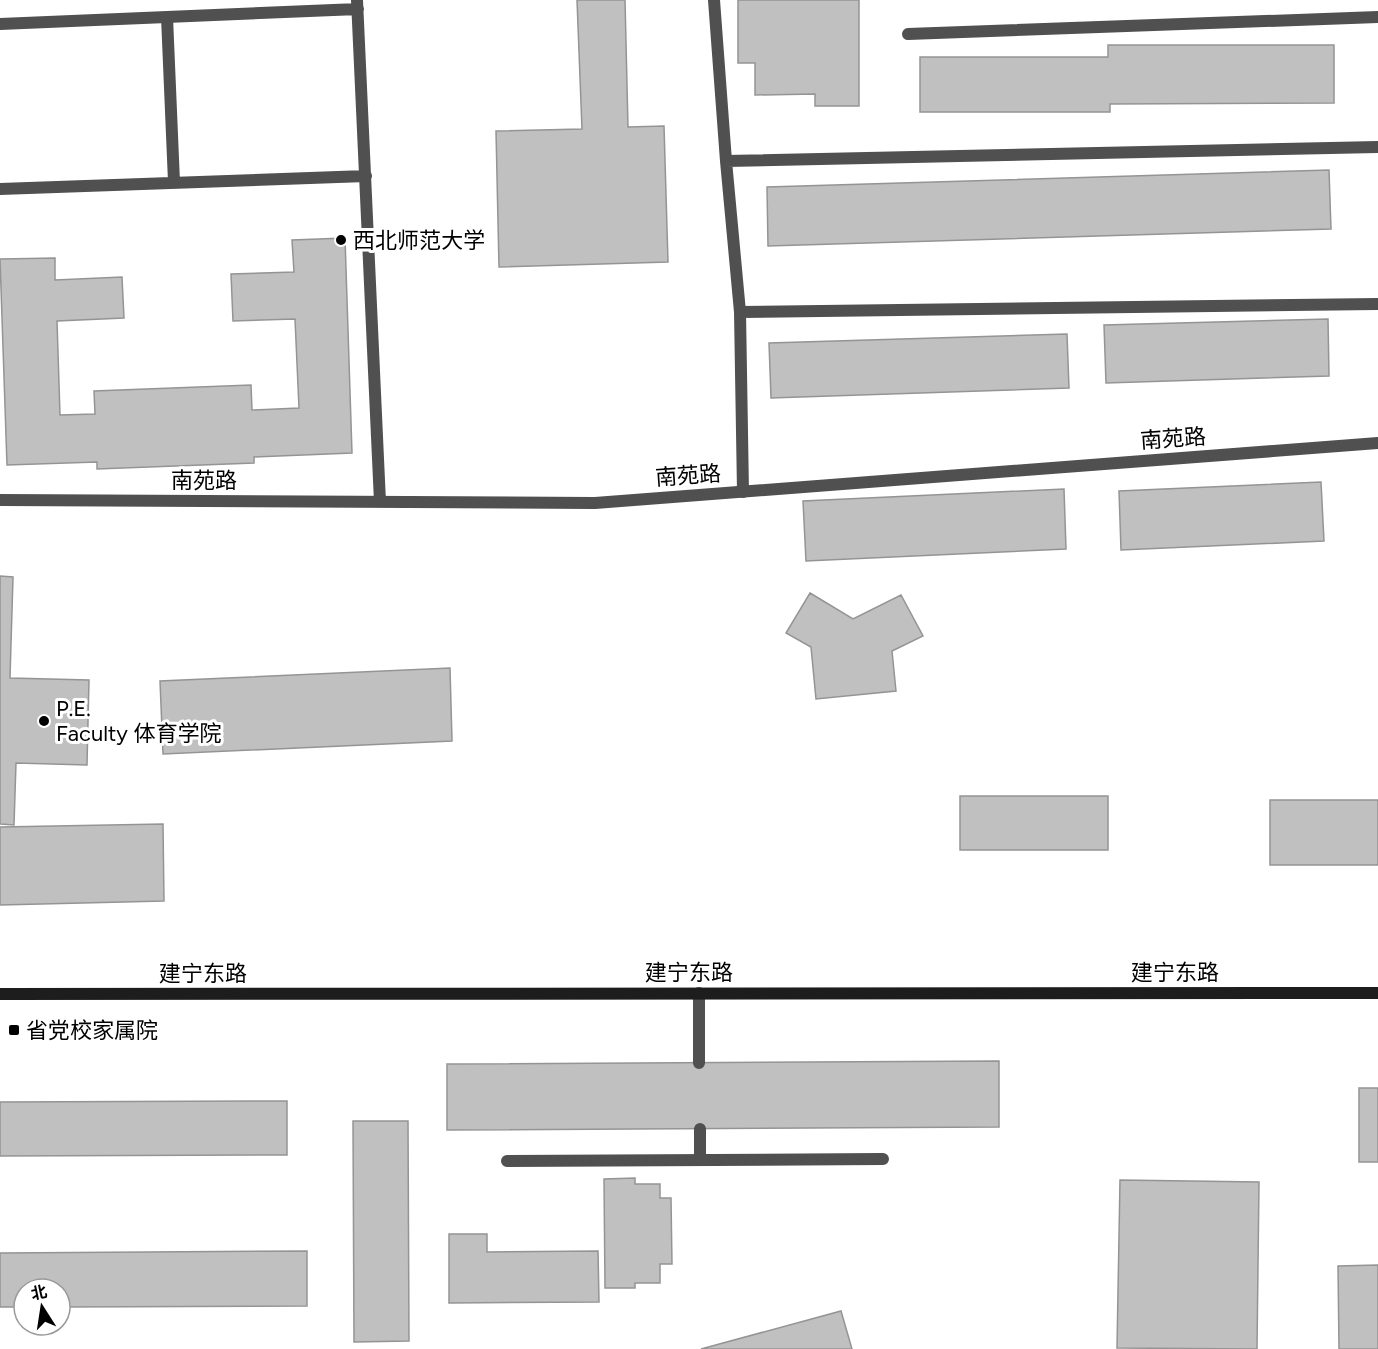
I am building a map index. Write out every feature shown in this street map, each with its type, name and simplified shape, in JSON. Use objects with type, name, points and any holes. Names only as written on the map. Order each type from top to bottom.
[{"type":"main road","name":"建宁东路","points":[[0,994],[1378,993]]},
{"type":"street","points":[[714,0],[740,312],[743,492]]},
{"type":"street","points":[[0,24],[167,17],[358,5],[380,502]]},
{"type":"street","points":[[167,17],[174,182]]},
{"type":"street","points":[[908,34],[1378,17]]},
{"type":"street","points":[[726,161],[1378,147]]},
{"type":"street","points":[[0,189],[366,176]]},
{"type":"street","points":[[740,312],[1378,304]]},
{"type":"street","name":"南苑路","points":[[0,500],[595,503],[1378,443]]},
{"type":"street","points":[[699,993],[699,1063]]},
{"type":"street","points":[[700,1129],[700,1160]]},
{"type":"street","points":[[507,1161],[883,1159]]},
{"type":"building","points":[[577,0],[625,0],[628,127],[664,126],[668,262],[499,267],[496,131],[582,129]]},
{"type":"building","points":[[738,0],[859,0],[859,106],[815,106],[815,94],[755,95],[755,63],[738,63]]},
{"type":"building","points":[[1108,45],[1334,45],[1334,103],[1110,104],[1110,112],[920,112],[920,57],[1108,57]]},
{"type":"building","points":[[1329,170],[1331,229],[768,246],[767,187]]},
{"type":"building","points":[[345,238],[352,453],[254,457],[254,463],[97,469],[97,462],[7,465],[0,259],[55,258],[55,280],[122,277],[124,318],[57,321],[60,415],[95,414],[94,391],[251,385],[252,410],[299,408],[295,319],[233,321],[231,274],[294,272],[292,240]]},
{"type":"building","points":[[1328,319],[1329,376],[1106,383],[1104,325]]},
{"type":"building","points":[[1067,334],[1069,388],[771,398],[769,343]]},
{"type":"building","points":[[1321,482],[1324,541],[1121,550],[1119,491]]},
{"type":"building","points":[[1064,489],[1066,549],[806,561],[803,501]]},
{"type":"building","name":"P.E. Faculty 体育学院","points":[[0,576],[13,577],[10,678],[89,680],[87,765],[16,763],[14,825],[0,824]]},
{"type":"building","points":[[810,593],[853,619],[901,595],[923,636],[892,651],[896,691],[816,699],[811,647],[786,633]]},
{"type":"building","points":[[450,668],[452,741],[163,754],[160,681]]},
{"type":"building","points":[[960,796],[1108,796],[1108,850],[960,850]]},
{"type":"building","points":[[1270,800],[1378,800],[1378,865],[1270,865]]},
{"type":"building","points":[[163,824],[164,901],[0,905],[0,827]]},
{"type":"building","points":[[999,1061],[999,1127],[447,1130],[447,1064]]},
{"type":"building","points":[[1359,1088],[1378,1088],[1378,1162],[1359,1162]]},
{"type":"building","points":[[287,1101],[287,1155],[0,1156],[0,1102]]},
{"type":"building","points":[[353,1121],[408,1121],[409,1341],[354,1342]]},
{"type":"building","points":[[635,1178],[635,1184],[660,1184],[660,1198],[671,1198],[672,1264],[660,1264],[660,1283],[635,1283],[635,1288],[605,1288],[604,1179]]},
{"type":"building","points":[[1120,1180],[1259,1182],[1257,1349],[1117,1348]]},
{"type":"building","points":[[449,1234],[487,1234],[487,1252],[598,1251],[599,1302],[449,1303]]},
{"type":"building","points":[[307,1251],[307,1306],[72,1307],[72,1277],[12,1277],[12,1307],[0,1307],[0,1253]]},
{"type":"building","points":[[1378,1265],[1378,1349],[1339,1349],[1338,1266]]},
{"type":"building","points":[[841,1311],[852,1349],[701,1349]]},
{"type":"place","name":"西北师范大学","points":[[341,240]]},
{"type":"place","name":"P.E. Faculty 体育学院","points":[[44,721]]},
{"type":"place","name":"省党校家属院","points":[[14,1030]]}]
